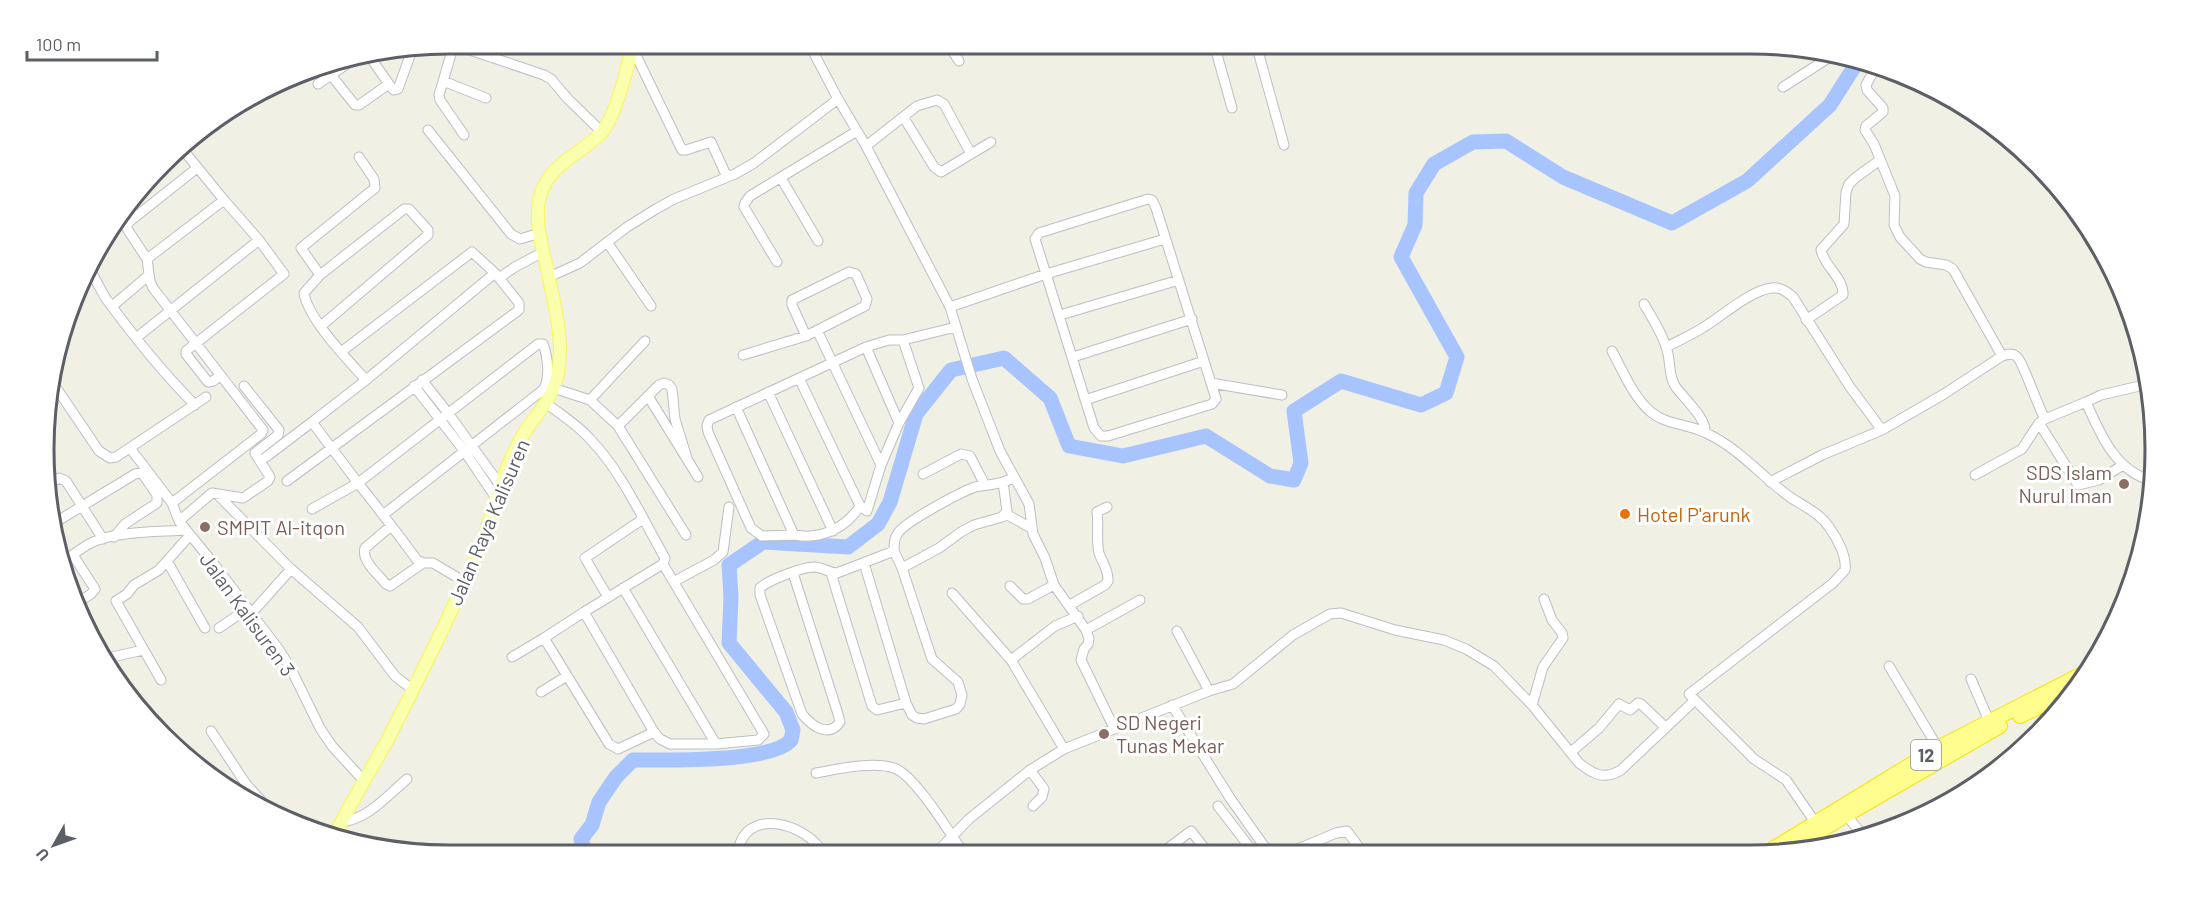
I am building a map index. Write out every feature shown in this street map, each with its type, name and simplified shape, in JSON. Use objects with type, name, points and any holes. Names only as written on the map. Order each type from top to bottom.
[{"type":"highway","name":"12","points":[[1781,844],[1938,748],[1989,722],[2063,690]]},
{"type":"highway","name":"12","points":[[1803,842],[2061,692]]},
{"type":"main road","name":"Jalan Raya Kalisuren","points":[[337,829],[413,690],[465,582],[488,528],[500,485],[524,434],[554,388],[560,351],[540,233],[538,210],[541,193],[551,173],[602,132],[608,123],[626,74],[629,54]]},
{"type":"street","points":[[450,54],[440,100],[464,135]]},
{"type":"street","points":[[482,54],[551,79],[602,132]]},
{"type":"street","points":[[635,54],[682,150],[711,142],[727,177]]},
{"type":"street","points":[[814,54],[866,146],[950,308],[972,379],[1000,451],[1029,504],[1032,514],[1031,528],[1054,585],[1086,630],[1089,639],[1082,656],[1082,664],[1114,728]]},
{"type":"street","points":[[954,54],[959,61]]},
{"type":"street","points":[[1217,54],[1232,108]]},
{"type":"street","points":[[1259,54],[1284,145]]},
{"type":"street","points":[[373,62],[394,90],[400,87],[410,56]]},
{"type":"street","points":[[1783,87],[1823,61]]},
{"type":"street","points":[[318,84],[339,70]]},
{"type":"street","points":[[1872,73],[1866,85],[1867,90],[1883,112],[1866,126],[1865,130],[1874,144],[1895,196],[1894,225],[1900,237],[1920,259],[1953,269],[2002,356]]},
{"type":"street","points":[[331,75],[355,105],[389,84]]},
{"type":"street","points":[[443,81],[486,98]]},
{"type":"street","points":[[549,277],[580,263],[635,222],[674,199],[754,163],[838,99]]},
{"type":"street","points":[[866,146],[925,102],[937,100],[942,102],[970,154]]},
{"type":"street","points":[[904,118],[938,171],[944,172],[991,142]]},
{"type":"street","points":[[428,130],[511,234],[520,239],[540,233]]},
{"type":"street","points":[[777,262],[744,207],[745,203],[750,196],[857,130]]},
{"type":"street","points":[[186,154],[284,272],[283,277],[195,344]]},
{"type":"street","points":[[320,275],[301,248],[375,188],[374,179],[359,157]]},
{"type":"street","points":[[1806,320],[1843,295],[1841,286],[1833,270],[1823,258],[1821,250],[1844,224],[1846,192],[1849,184],[1880,160]]},
{"type":"street","points":[[172,503],[261,434],[261,427],[153,288],[147,259],[127,230],[127,225],[197,168]]},
{"type":"street","points":[[781,178],[818,242]]},
{"type":"street","points":[[147,259],[224,200]]},
{"type":"street","points":[[1152,200],[1165,239],[1216,399],[1212,404],[1104,437],[1099,435],[1094,428],[1084,400],[1073,357],[1035,239],[1039,233],[1152,200]]},
{"type":"street","points":[[321,326],[428,235],[428,230],[409,209],[404,209],[320,275],[304,293],[321,326],[366,380]]},
{"type":"street","points":[[950,308],[1046,274],[1165,239]]},
{"type":"street","points":[[141,334],[259,240]]},
{"type":"street","points":[[607,242],[651,306]]},
{"type":"street","points":[[266,457],[497,276],[543,252]]},
{"type":"street","points":[[286,481],[519,310],[519,303],[497,276],[474,253],[470,253],[341,352]]},
{"type":"street","points":[[743,355],[806,336],[866,306],[868,303],[856,273],[852,271],[792,300],[792,305],[806,336]]},
{"type":"street","points":[[116,303],[149,275]]},
{"type":"street","points":[[94,276],[135,339],[154,363],[195,405]]},
{"type":"street","points":[[1060,315],[1179,280]]},
{"type":"street","points":[[1667,346],[1704,327],[1722,312],[1770,288],[1785,290],[1793,297],[1850,387],[1882,430]]},
{"type":"street","points":[[1644,304],[1667,346],[1671,362],[1671,376],[1687,403],[1704,422],[1705,432]]},
{"type":"street","points":[[1073,357],[1192,320]]},
{"type":"street","points":[[860,506],[852,519],[833,531],[814,535],[762,536],[750,528],[707,426],[709,420],[866,347],[889,340],[903,340],[956,327]]},
{"type":"street","points":[[817,330],[881,465]]},
{"type":"street","points":[[799,378],[860,506],[864,511],[869,510],[881,465],[899,423],[919,388],[903,340]]},
{"type":"street","points":[[590,400],[645,341]]},
{"type":"street","points":[[312,509],[358,483],[541,343],[544,347],[548,382],[544,389],[383,515]]},
{"type":"street","points":[[866,347],[899,423]]},
{"type":"street","points":[[1612,351],[1638,399],[1650,411],[1660,419],[1705,432],[1744,457],[1770,482],[1814,512],[1829,526],[1845,559],[1845,570],[1833,583],[1689,694],[1754,759],[1794,788],[1815,822]]},
{"type":"street","points":[[1770,482],[1822,455],[1882,430],[1944,394],[2002,356],[2013,354],[2019,359],[2042,421],[2078,486],[2098,480],[2123,465]]},
{"type":"street","points":[[1084,400],[1204,361]]},
{"type":"street","points":[[418,383],[500,485]]},
{"type":"street","points":[[618,426],[659,385],[664,383],[669,385],[672,389],[675,419],[687,458]]},
{"type":"street","points":[[1211,383],[1282,395]]},
{"type":"street","points":[[179,521],[209,495],[243,498],[270,477],[255,453],[278,435],[279,430],[244,386]]},
{"type":"street","points":[[1975,475],[2022,448],[2042,421],[2101,395],[2140,386]]},
{"type":"street","points":[[554,388],[590,400],[618,426],[686,535]]},
{"type":"street","points":[[58,391],[104,456],[116,457],[206,397]]},
{"type":"street","points":[[768,392],[833,531]]},
{"type":"street","points":[[648,396],[698,477]]},
{"type":"street","points":[[2085,402],[2104,440],[2123,465],[2136,476],[2144,478]]},
{"type":"street","points":[[546,403],[589,438],[621,482],[664,558],[663,564],[764,734],[758,740],[716,744],[664,742],[654,732],[584,612]]},
{"type":"street","points":[[736,407],[794,535]]},
{"type":"street","points":[[312,422],[417,560],[423,563],[433,563],[465,582]]},
{"type":"street","name":"Jalan Kalisuren 3","points":[[130,448],[172,503],[179,521],[291,669],[320,728],[332,746],[364,781]]},
{"type":"street","points":[[469,449],[496,498]]},
{"type":"street","points":[[923,474],[961,454],[966,454],[970,456],[985,486]]},
{"type":"street","points":[[60,519],[135,474],[142,473],[157,495],[157,503],[125,524],[114,537]]},
{"type":"street","points":[[55,478],[66,481],[103,539]]},
{"type":"street","points":[[864,563],[906,703],[912,715],[924,719],[956,709],[962,695],[958,682],[932,659],[902,568],[894,551],[894,543],[898,532],[908,524],[961,493],[1014,478]]},
{"type":"street","points":[[1003,482],[1006,514]]},
{"type":"street","points":[[217,494],[291,569],[358,627],[394,676],[413,690]]},
{"type":"street","points":[[675,581],[714,560],[723,552],[729,507]]},
{"type":"street","points":[[1070,605],[1108,581],[1109,577],[1098,548],[1097,512],[1107,507]]},
{"type":"street","points":[[1006,514],[1031,528]]},
{"type":"street","points":[[902,568],[968,529],[1006,514]]},
{"type":"street","points":[[608,597],[585,558],[643,519]]},
{"type":"street","points":[[391,526],[366,548],[364,553],[366,559],[386,584],[390,586],[396,583],[423,563]]},
{"type":"street","points":[[69,558],[92,542],[103,539],[188,532]]},
{"type":"street","points":[[161,680],[116,601],[167,561],[188,532]]},
{"type":"street","points":[[793,573],[838,714],[840,722],[835,728],[822,730],[816,728],[802,714],[760,595],[760,588],[764,584],[793,573],[814,567],[837,573],[894,551]]},
{"type":"street","points":[[73,555],[95,589],[83,599]]},
{"type":"street","points":[[167,561],[205,628]]},
{"type":"street","points":[[512,657],[663,564]]},
{"type":"street","points":[[219,628],[249,611],[291,569]]},
{"type":"street","points":[[831,573],[872,706],[877,710],[906,703]]},
{"type":"street","points":[[1010,586],[1023,599],[1028,599],[1054,585]]},
{"type":"street","points":[[623,588],[716,744]]},
{"type":"street","points":[[952,593],[1011,660],[1064,748]]},
{"type":"street","points":[[1532,705],[1543,667],[1563,638],[1562,633],[1552,621],[1544,599]]},
{"type":"street","points":[[1086,630],[1140,600]]},
{"type":"street","points":[[942,845],[951,835],[1030,770],[1064,748],[1172,705],[1233,684],[1293,635],[1330,614],[1341,613],[1395,630],[1423,634],[1466,649],[1494,666],[1532,705],[1580,763],[1595,774],[1603,776],[1612,775],[1621,770],[1695,700]]},
{"type":"street","points":[[1011,660],[1055,626],[1078,616]]},
{"type":"street","points":[[1177,631],[1209,691]]},
{"type":"street","points":[[544,638],[609,744],[618,749],[654,732]]},
{"type":"street","points":[[114,658],[143,650]]},
{"type":"street","points":[[1889,666],[1938,748]]},
{"type":"street","points":[[541,692],[567,676]]},
{"type":"street","points":[[1971,680],[1989,722]]},
{"type":"street","points":[[1571,752],[1602,724],[1619,704],[1630,710],[1638,703],[1641,704],[1665,727]]},
{"type":"street","points":[[1172,705],[1230,798],[1263,845]]},
{"type":"street","points":[[211,731],[254,793]]},
{"type":"street","points":[[816,773],[871,766],[894,768],[905,774],[958,845]]},
{"type":"street","points":[[1030,770],[1044,789],[1042,797],[1033,806]]},
{"type":"street","points":[[340,822],[354,821],[367,813],[407,779]]},
{"type":"street","points":[[1218,806],[1248,845]]},
{"type":"street","points":[[1846,815],[1859,830]]},
{"type":"street","points":[[740,845],[750,831],[765,823],[771,823],[794,827],[814,840],[817,845]]},
{"type":"street","points":[[1172,845],[1191,831],[1202,845]]},
{"type":"street","points":[[1307,845],[1347,831],[1357,845]]},
{"type":"waterway","points":[[583,845],[581,839],[592,825],[599,802],[616,777],[633,760],[692,760],[741,756],[763,753],[791,740],[793,730],[786,712],[729,643],[731,597],[729,565],[763,542],[848,547],[878,524],[890,502],[916,414],[951,370],[1004,358],[1050,398],[1069,446],[1123,456],[1206,436],[1270,476],[1294,480],[1301,463],[1294,411],[1341,381],[1421,405],[1446,393],[1457,357],[1401,257],[1415,225],[1416,193],[1434,164],[1473,142],[1506,141],[1563,177],[1672,223],[1747,181],[1830,105],[1854,68]]},
{"type":"place","name":"SDS Islam Nurul Iman","points":[[2124,484]]},
{"type":"place","name":"Hotel P'arunk","points":[[1625,514]]},
{"type":"place","name":"SMPIT Al-itqon","points":[[205,527]]},
{"type":"place","name":"SD Negeri Tunas Mekar","points":[[1104,734]]}]
